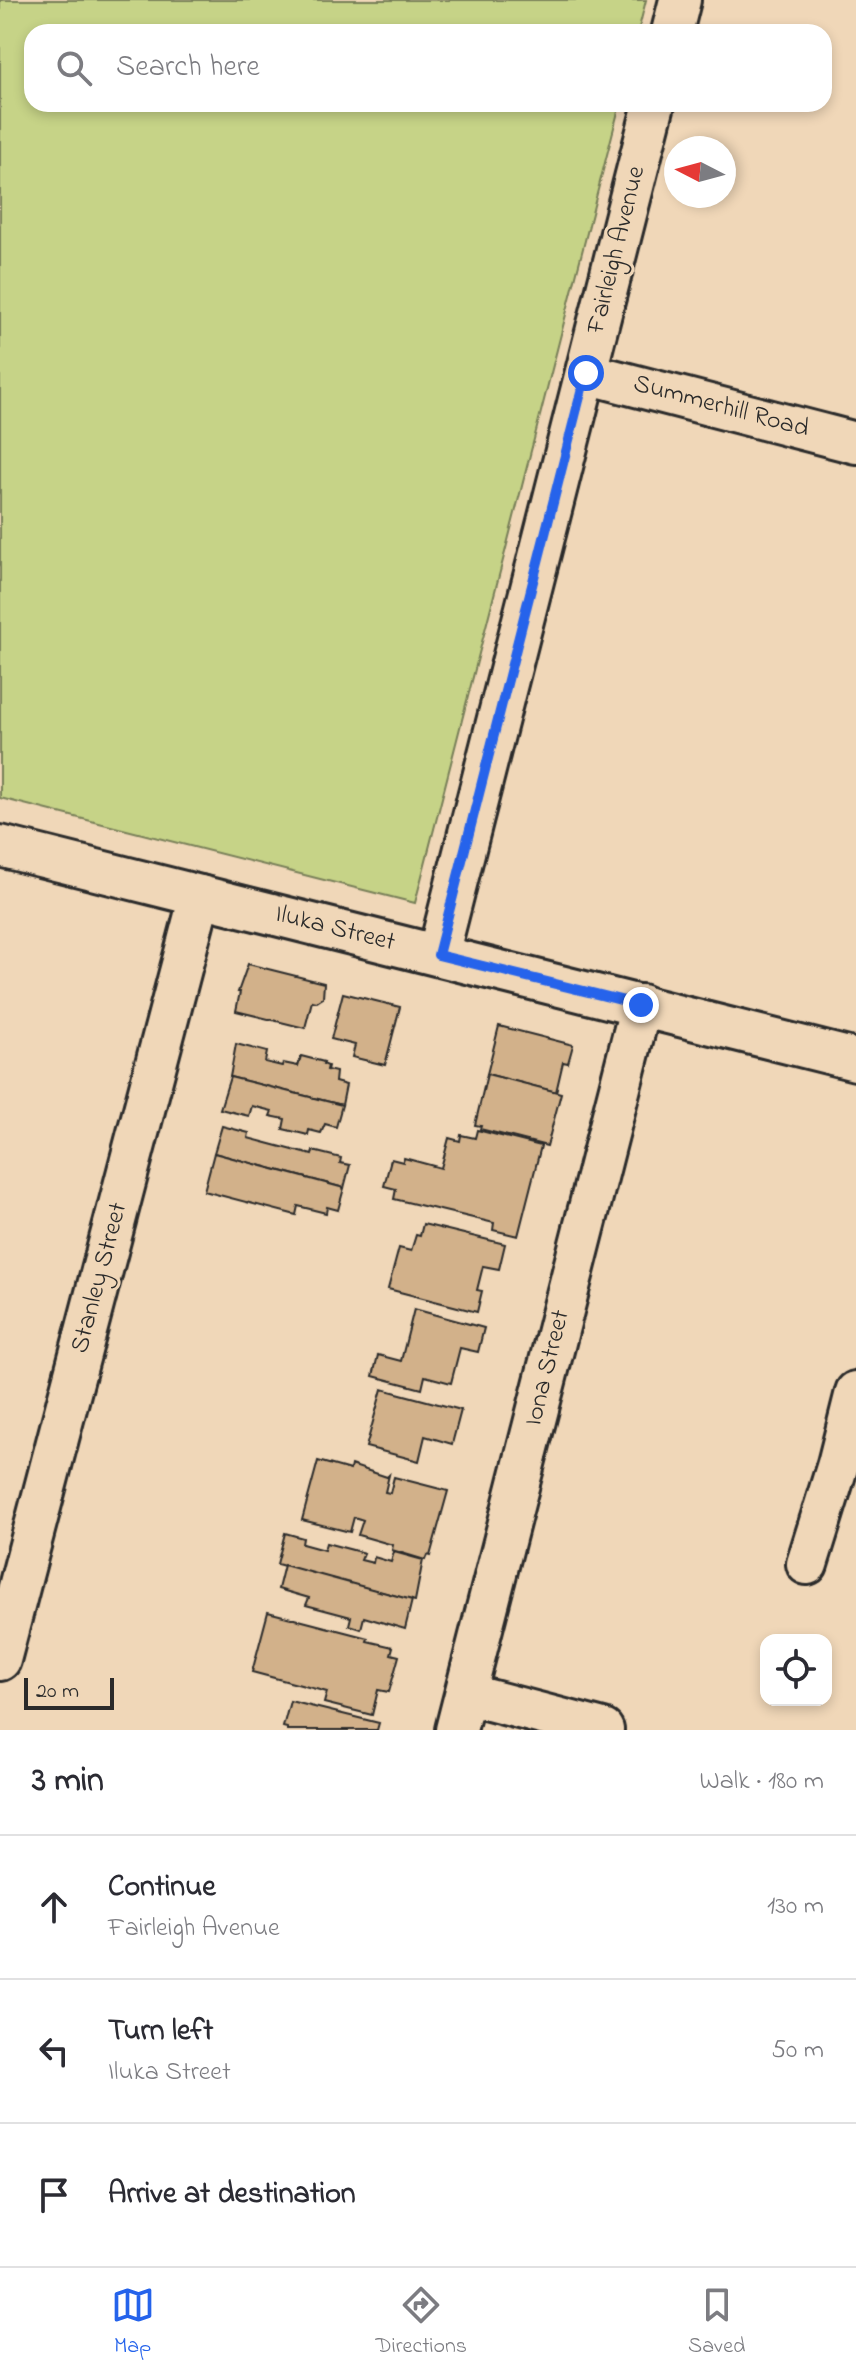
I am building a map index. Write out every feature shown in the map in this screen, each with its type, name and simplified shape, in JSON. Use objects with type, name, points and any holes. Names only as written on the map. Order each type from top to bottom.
[{"type":"street","points":[[674,24],[680,0]]},
{"type":"street","name":"Fairleigh Avenue","points":[[438,955],[652,112]]},
{"type":"street","name":"Summerhill Road","points":[[586,373],[856,443]]},
{"type":"street","name":"Iluka Street","points":[[0,846],[856,1060]]},
{"type":"street","name":"Stanley Street","points":[[0,1660],[200,896]]},
{"type":"street","name":"Iona Street","points":[[461,1712],[641,1005]]},
{"type":"street","points":[[807,1564],[838,1464],[856,1392]]},
{"type":"street","points":[[461,1712],[603,1730]]},
{"type":"green space","points":[[0,0],[646,0],[640,24],[24,24],[24,112],[618,112],[415,903],[0,798]]},
{"type":"building","points":[[248,964],[324,983],[323,998],[312,1001],[305,1028],[236,1011],[238,992]]},
{"type":"building","points":[[343,993],[400,1007],[385,1065],[352,1057],[355,1045],[331,1039]]},
{"type":"building","points":[[499,1026],[573,1045],[568,1063],[563,1062],[556,1092],[487,1074]]},
{"type":"building","points":[[236,1044],[267,1052],[265,1062],[282,1066],[283,1063],[298,1066],[301,1056],[324,1062],[327,1070],[336,1072],[335,1082],[346,1085],[342,1105],[230,1077]]},
{"type":"building","points":[[487,1074],[561,1093],[547,1146],[480,1129],[481,1126],[475,1125]]},
{"type":"building","points":[[230,1077],[342,1105],[336,1127],[325,1124],[321,1133],[309,1130],[308,1135],[283,1129],[285,1119],[270,1116],[272,1111],[252,1106],[249,1116],[220,1109]]},
{"type":"building","points":[[222,1126],[249,1133],[248,1138],[312,1155],[313,1151],[341,1158],[340,1163],[350,1165],[344,1188],[214,1153]]},
{"type":"building","points":[[477,1130],[541,1146],[518,1236],[493,1230],[494,1223],[394,1199],[396,1189],[384,1186],[391,1159],[403,1162],[404,1158],[441,1168],[449,1138],[460,1141],[461,1135],[475,1138]]},
{"type":"building","points":[[214,1153],[344,1188],[338,1210],[327,1207],[326,1213],[298,1206],[296,1215],[204,1191]]},
{"type":"building","points":[[423,1224],[505,1244],[499,1269],[483,1266],[477,1290],[482,1291],[477,1312],[388,1289],[399,1248],[411,1251]]},
{"type":"building","points":[[414,1309],[484,1328],[478,1352],[460,1348],[451,1383],[425,1376],[422,1389],[373,1376],[378,1355],[401,1361]]},
{"type":"building","points":[[382,1389],[461,1410],[452,1444],[425,1436],[419,1461],[366,1447]]},
{"type":"building","points":[[318,1461],[350,1470],[351,1465],[387,1477],[389,1475],[385,1492],[390,1493],[394,1477],[448,1491],[430,1556],[427,1555],[425,1560],[392,1550],[393,1545],[358,1535],[363,1520],[354,1517],[350,1532],[302,1520]]},
{"type":"building","points":[[285,1533],[303,1538],[302,1544],[324,1550],[326,1543],[364,1553],[361,1560],[373,1563],[374,1557],[391,1562],[394,1552],[423,1560],[415,1601],[277,1564]]},
{"type":"building","points":[[284,1565],[412,1600],[405,1629],[364,1617],[361,1629],[349,1625],[351,1617],[306,1605],[309,1598],[278,1589]]},
{"type":"building","points":[[268,1612],[393,1647],[391,1654],[399,1656],[389,1692],[378,1690],[372,1715],[324,1703],[327,1692],[252,1672]]},
{"type":"building","points":[[290,1701],[379,1723],[377,1730],[287,1730],[283,1727]]},
{"type":"route","points":[[586,373],[438,955],[641,1005]]}]
